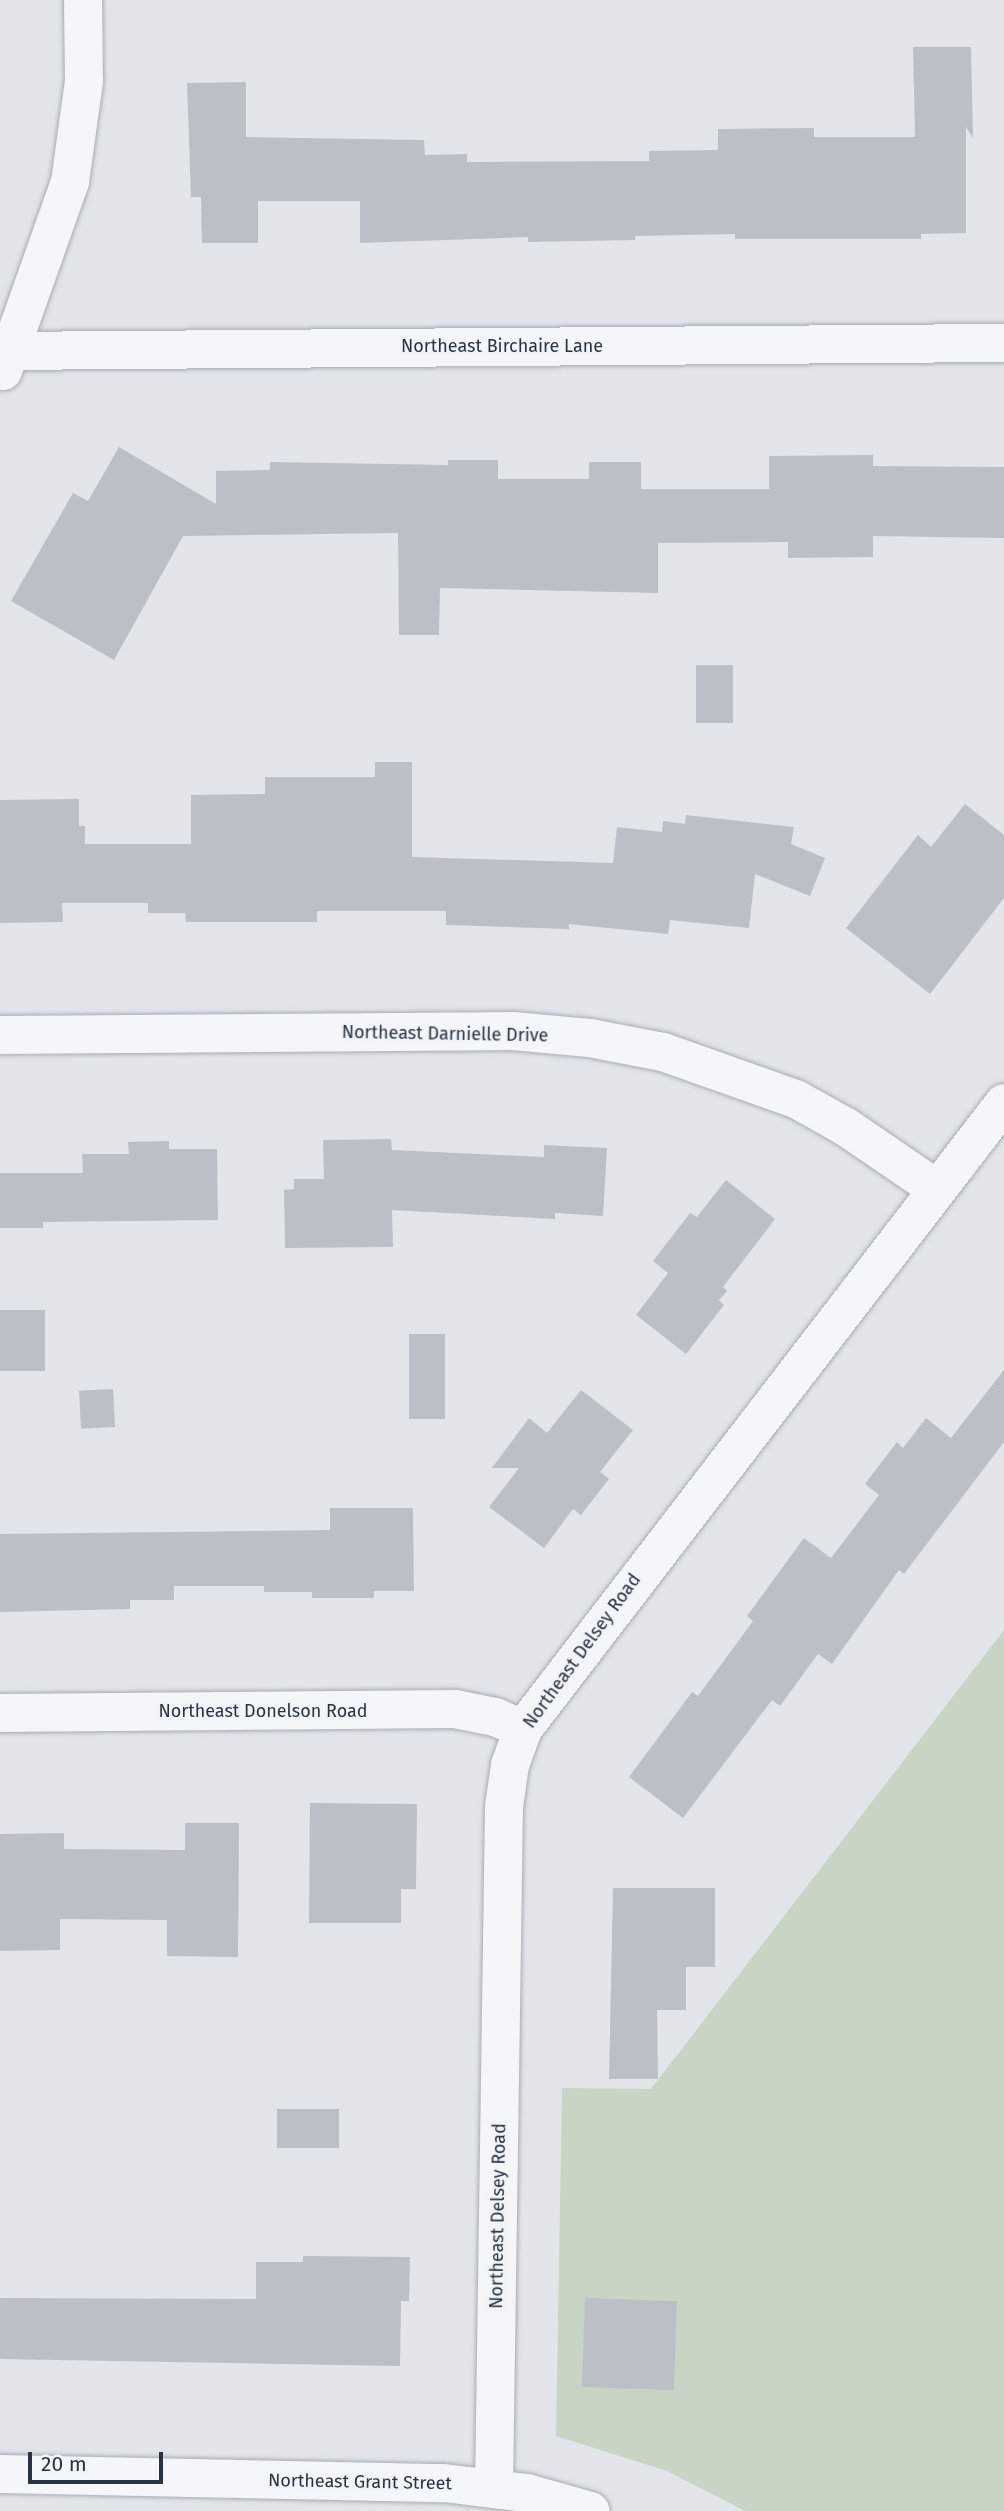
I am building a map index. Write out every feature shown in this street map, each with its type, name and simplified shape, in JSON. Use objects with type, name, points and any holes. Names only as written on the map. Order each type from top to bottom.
[{"type":"street","points":[[4,359],[70,182],[84,81],[83,0]]},
{"type":"street","name":"Northeast Birchaire Lane","points":[[4,359],[1004,343]]},
{"type":"street","name":"Northeast Darnielle Drive","points":[[0,1035],[513,1031],[590,1038],[663,1052],[796,1099],[846,1127],[937,1189]]},
{"type":"street","name":"Northeast Delsey Road","points":[[494,2487],[504,1807],[510,1765],[523,1729],[569,1663],[1004,1103]]},
{"type":"street","name":"Northeast Donelson Road","points":[[0,1713],[455,1709],[495,1717],[523,1729]]},
{"type":"street","name":"Northeast Grant Street","points":[[0,2474],[494,2487],[590,2511]]},
{"type":"green space","points":[[1004,1630],[1004,2511],[745,2511],[667,2471],[556,2436],[562,2088],[651,2089]]},
{"type":"building","points":[[913,47],[971,47],[973,138],[966,127],[966,233],[921,234],[921,239],[735,239],[735,234],[635,236],[635,240],[528,242],[528,237],[360,243],[360,201],[258,201],[258,243],[202,243],[201,197],[191,197],[187,83],[246,82],[246,137],[424,140],[425,155],[467,154],[467,162],[649,161],[649,151],[718,150],[718,129],[814,128],[814,137],[915,137]]},
{"type":"building","points":[[119,447],[216,504],[216,471],[270,470],[270,462],[448,465],[448,460],[498,460],[498,479],[589,479],[589,462],[641,462],[641,489],[769,489],[769,456],[873,455],[873,466],[1004,467],[1004,538],[873,536],[873,557],[788,558],[788,542],[658,543],[658,593],[440,588],[439,635],[399,635],[398,533],[183,536],[114,660],[11,601],[73,493],[88,501]]},
{"type":"building","points":[[696,665],[733,665],[733,723],[696,723]]},
{"type":"building","points":[[375,762],[412,762],[412,857],[613,863],[617,827],[662,832],[663,821],[685,824],[686,815],[794,827],[791,844],[825,858],[810,896],[755,874],[749,928],[670,920],[668,934],[569,924],[569,929],[446,925],[446,911],[317,911],[317,922],[186,922],[185,913],[148,913],[148,903],[62,903],[63,922],[0,923],[0,800],[79,799],[79,826],[85,826],[85,844],[191,844],[191,795],[265,794],[265,777],[375,777]]},
{"type":"building","points":[[965,804],[1004,835],[1004,898],[930,994],[846,928],[918,835],[931,847]]},
{"type":"building","points":[[391,1139],[392,1150],[544,1157],[544,1145],[607,1148],[603,1216],[555,1213],[555,1219],[392,1210],[393,1247],[285,1248],[284,1190],[294,1189],[294,1179],[324,1179],[323,1140]]},
{"type":"building","points":[[169,1141],[169,1149],[217,1149],[218,1220],[43,1222],[43,1228],[0,1228],[0,1173],[83,1173],[82,1154],[129,1154],[128,1142]]},
{"type":"building","points":[[726,1180],[775,1219],[723,1287],[727,1291],[719,1300],[724,1305],[686,1354],[636,1315],[668,1273],[653,1261],[690,1213],[697,1217]]},
{"type":"building","points":[[0,1310],[45,1310],[45,1371],[0,1371]]},
{"type":"building","points":[[409,1334],[445,1334],[445,1419],[409,1419]]},
{"type":"building","points":[[1004,1370],[1004,1442],[904,1574],[899,1570],[832,1664],[818,1654],[780,1706],[772,1700],[683,1818],[629,1777],[692,1692],[698,1696],[753,1621],[747,1616],[804,1538],[831,1558],[879,1495],[865,1484],[897,1442],[903,1448],[926,1418],[951,1438]]},
{"type":"building","points":[[113,1389],[115,1427],[81,1429],[79,1391]]},
{"type":"building","points":[[581,1390],[633,1430],[600,1472],[609,1479],[581,1515],[573,1509],[544,1548],[489,1507],[519,1468],[492,1468],[529,1418],[547,1433]]},
{"type":"building","points":[[330,1508],[413,1508],[414,1591],[374,1591],[374,1598],[312,1598],[312,1592],[264,1592],[264,1586],[174,1586],[174,1600],[130,1600],[130,1609],[0,1612],[0,1534],[330,1530]]},
{"type":"building","points":[[310,1803],[417,1804],[416,1889],[401,1889],[401,1923],[309,1923]]},
{"type":"building","points":[[185,1823],[239,1823],[238,1957],[167,1956],[167,1920],[60,1919],[60,1950],[0,1951],[0,1834],[64,1833],[64,1849],[185,1850]]},
{"type":"building","points":[[613,1888],[715,1888],[715,1967],[686,1967],[686,2010],[657,2010],[658,2079],[609,2079]]},
{"type":"building","points":[[277,2109],[339,2109],[339,2148],[277,2148]]},
{"type":"building","points":[[303,2256],[410,2257],[409,2301],[401,2301],[400,2366],[0,2359],[0,2298],[256,2299],[256,2262],[303,2262]]},
{"type":"building","points":[[585,2298],[677,2301],[674,2390],[582,2387]]}]
